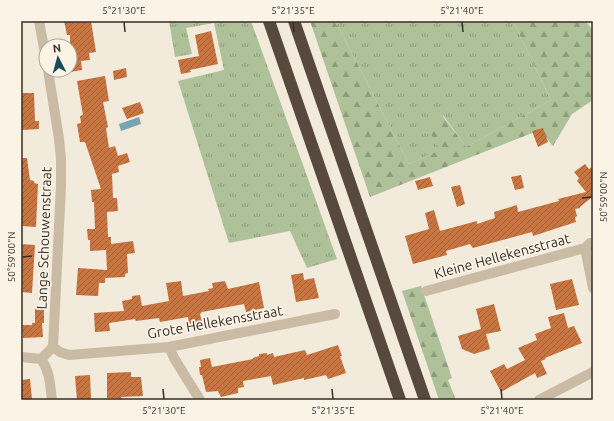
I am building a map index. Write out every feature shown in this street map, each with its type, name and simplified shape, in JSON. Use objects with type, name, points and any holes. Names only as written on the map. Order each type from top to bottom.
[{"type":"highway","points":[[269,21],[400,400]]},
{"type":"highway","points":[[294,21],[425,400]]},
{"type":"street","points":[[39,21],[42,38]]},
{"type":"street","name":"Lange Schouwenstraat","points":[[49,78],[61,159],[53,347]]},
{"type":"street","name":"Kleine Hellekensstraat","points":[[593,241],[589,247],[593,288]]},
{"type":"street","name":"Kleine Hellekensstraat","points":[[426,290],[589,247]]},
{"type":"street","name":"Grote Hellekensstraat","points":[[53,347],[60,352],[70,355],[170,347],[335,314]]},
{"type":"street","points":[[41,359],[53,347]]},
{"type":"street","points":[[170,347],[174,358],[200,400]]},
{"type":"street","points":[[21,357],[41,359],[46,365],[52,400]]},
{"type":"street","points":[[539,400],[593,372]]},
{"type":"green space","points":[[169,21],[251,21],[337,259],[307,268],[290,231],[229,243],[178,81],[224,70],[214,23],[186,28],[192,54],[175,57]]},
{"type":"green space","points":[[310,21],[334,21],[409,164],[440,150],[426,125],[442,115],[466,147],[551,100],[513,21],[586,21],[593,31],[593,100],[572,114],[553,146],[540,130],[370,197]]},
{"type":"green space","points":[[334,21],[513,21],[551,100],[466,147],[443,115],[440,150],[409,164]]},
{"type":"green space","points":[[421,286],[452,378],[448,380],[456,400],[439,400],[402,291]]},
{"type":"water","points":[[139,117],[141,124],[121,131],[119,124]]},
{"type":"building","points":[[64,21],[91,21],[96,52],[89,53],[90,60],[81,61],[82,70],[78,71],[78,38],[70,38],[70,35],[67,35]]},
{"type":"building","points":[[211,31],[218,64],[190,70],[191,72],[181,74],[178,60],[199,56],[195,35]]},
{"type":"building","points":[[126,68],[127,77],[114,80],[113,71]]},
{"type":"building","points":[[105,76],[109,101],[103,102],[108,127],[106,128],[109,148],[115,146],[118,156],[127,153],[130,162],[118,166],[119,172],[112,174],[113,198],[117,198],[118,211],[107,212],[108,237],[111,237],[111,244],[133,241],[135,253],[127,254],[128,273],[125,274],[125,277],[105,278],[105,283],[99,283],[98,296],[76,295],[78,268],[107,270],[106,250],[90,251],[90,240],[88,240],[87,229],[95,229],[94,202],[92,202],[91,190],[101,189],[85,142],[80,142],[77,124],[81,123],[80,116],[83,115],[77,81]]},
{"type":"building","points":[[22,93],[34,93],[35,121],[39,121],[39,129],[22,130]]},
{"type":"building","points":[[140,102],[144,113],[127,119],[122,108]]},
{"type":"building","points":[[543,128],[548,142],[538,147],[532,131]]},
{"type":"building","points":[[21,158],[27,158],[30,180],[38,184],[36,227],[21,226]]},
{"type":"building","points":[[585,164],[589,169],[593,166],[593,200],[591,198],[580,208],[575,209],[577,216],[575,217],[576,222],[533,236],[532,232],[473,248],[470,244],[446,251],[447,255],[413,264],[405,236],[429,229],[425,213],[434,210],[440,231],[477,221],[477,224],[495,218],[494,212],[517,205],[518,212],[559,201],[558,199],[586,192],[577,181],[579,178],[574,172]]},
{"type":"building","points":[[521,175],[524,188],[515,190],[511,177]]},
{"type":"building","points":[[430,177],[433,186],[418,190],[415,181]]},
{"type":"building","points":[[460,185],[465,204],[457,207],[451,187]]},
{"type":"building","points":[[21,244],[35,245],[32,293],[21,292]]},
{"type":"building","points":[[303,273],[304,280],[314,278],[319,298],[296,302],[291,275]]},
{"type":"building","points":[[572,279],[579,305],[556,310],[550,284]]},
{"type":"building","points":[[181,281],[183,296],[209,291],[208,289],[213,288],[212,283],[225,281],[228,289],[259,282],[264,308],[246,312],[244,304],[202,312],[200,314],[202,322],[189,324],[188,317],[160,322],[159,318],[136,321],[135,319],[109,323],[110,331],[95,332],[94,313],[124,311],[122,301],[132,299],[132,296],[140,295],[142,306],[169,301],[166,283]]},
{"type":"building","points":[[494,304],[501,331],[486,334],[490,349],[474,354],[462,349],[458,336],[481,329],[476,309]]},
{"type":"building","points":[[35,308],[44,308],[44,323],[42,323],[43,337],[23,338],[22,325],[32,325],[32,323],[35,323]]},
{"type":"building","points":[[564,313],[568,328],[574,326],[582,343],[541,361],[547,374],[537,378],[535,373],[501,392],[490,371],[504,364],[507,369],[525,360],[518,348],[537,340],[535,334],[551,328],[548,317]]},
{"type":"building","points":[[338,345],[346,373],[328,379],[326,375],[273,385],[271,376],[243,381],[244,387],[238,388],[238,393],[221,397],[218,391],[206,392],[202,375],[200,375],[200,360],[210,358],[212,367],[253,359],[259,356],[259,354],[267,353],[267,355],[273,353],[274,357],[305,350],[307,355]]},
{"type":"building","points":[[131,372],[131,377],[141,377],[143,396],[121,397],[122,399],[107,398],[107,373]]},
{"type":"building","points":[[90,375],[91,399],[77,400],[75,376]]},
{"type":"building","points":[[30,379],[32,399],[21,400],[21,380]]}]
